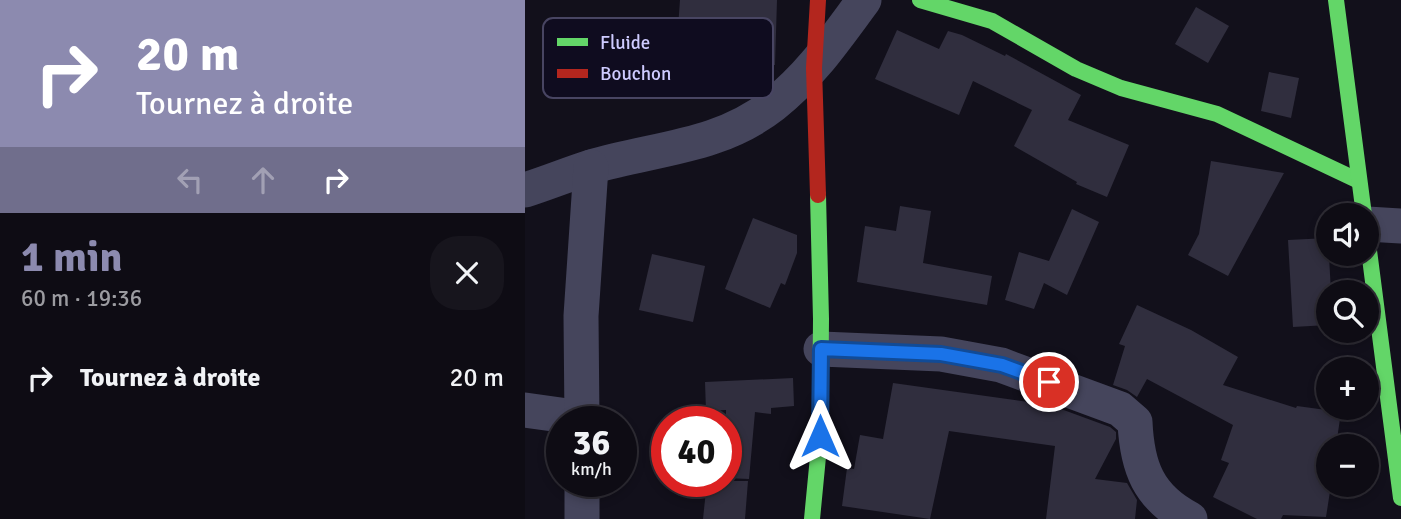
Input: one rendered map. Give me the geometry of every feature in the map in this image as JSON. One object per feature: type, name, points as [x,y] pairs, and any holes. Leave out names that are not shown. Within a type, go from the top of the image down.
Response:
[{"type":"street","points":[[812,519],[820,436],[821,349],[814,68],[818,0]]},
{"type":"street","points":[[525,190],[591,167],[690,146],[731,131],[770,107],[814,68],[864,0]]},
{"type":"street","points":[[921,0],[992,21],[1076,69],[1121,88],[1217,114],[1359,181]]},
{"type":"street","points":[[1336,0],[1362,203]]},
{"type":"street","points":[[582,406],[581,316],[591,167]]},
{"type":"street","points":[[1379,225],[1401,226]]},
{"type":"street","points":[[1371,266],[1401,498]]},
{"type":"street","points":[[821,349],[941,354],[1002,365],[1120,409],[1135,422],[1137,452],[1149,485],[1176,512],[1190,519]]},
{"type":"street","points":[[525,410],[546,414]]},
{"type":"street","points":[[582,497],[582,519]]},
{"type":"building","points":[[680,0],[777,0],[775,65],[773,18],[679,18]]},
{"type":"building","points":[[1196,7],[1229,26],[1208,63],[1175,44]]},
{"type":"building","points":[[897,30],[939,49],[948,31],[962,35],[1005,56],[1006,54],[1081,95],[1068,120],[1129,145],[1107,197],[1076,184],[1077,182],[1014,146],[1032,110],[973,81],[959,115],[875,79]]},
{"type":"building","points":[[1269,72],[1299,78],[1291,118],[1261,111]]},
{"type":"building","points":[[1211,161],[1284,173],[1228,276],[1188,255],[1199,234]]},
{"type":"building","points":[[900,206],[931,211],[923,263],[992,276],[987,305],[857,282],[865,226],[896,231]]},
{"type":"building","points":[[1072,209],[1099,222],[1067,295],[1044,283],[1034,309],[1005,300],[1019,252],[1049,261]]},
{"type":"building","points":[[753,218],[797,235],[797,253],[785,285],[781,283],[770,308],[725,289]]},
{"type":"building","points":[[1316,239],[1316,266],[1330,266],[1330,280],[1316,280],[1316,326],[1293,327],[1288,240]]},
{"type":"building","points":[[652,254],[705,266],[693,322],[639,310]]},
{"type":"building","points":[[1137,305],[1191,330],[1238,357],[1223,385],[1296,408],[1316,409],[1316,420],[1340,420],[1338,434],[1316,434],[1316,497],[1329,497],[1326,517],[1283,515],[1281,519],[1257,519],[1213,497],[1229,463],[1221,460],[1233,425],[1147,379],[1137,397],[1113,385],[1125,346],[1119,344]]},
{"type":"building","points":[[793,378],[794,406],[771,408],[771,414],[755,412],[749,479],[742,479],[742,406],[706,406],[705,382]]},
{"type":"building","points":[[893,383],[1050,405],[1110,427],[1116,432],[1116,439],[1095,479],[1127,483],[1137,500],[1135,519],[1046,519],[1055,446],[949,431],[930,519],[842,506],[847,468],[854,469],[860,435],[883,439]]},
{"type":"building","points":[[742,481],[748,481],[745,519],[703,519],[705,497],[742,497]]},
{"type":"traffic: fast","points":[[920,0],[992,21],[1076,69],[1121,88],[1217,114],[1359,181]]},
{"type":"traffic: fast","points":[[1336,0],[1362,203]]},
{"type":"traffic: fast","points":[[812,519],[820,436],[818,195]]},
{"type":"traffic: fast","points":[[1371,266],[1401,498]]},
{"type":"traffic: jam","points":[[818,0],[814,68],[818,195]]},
{"type":"route","points":[[820,436],[821,349],[887,354],[941,354],[1002,365],[1049,382]]}]
